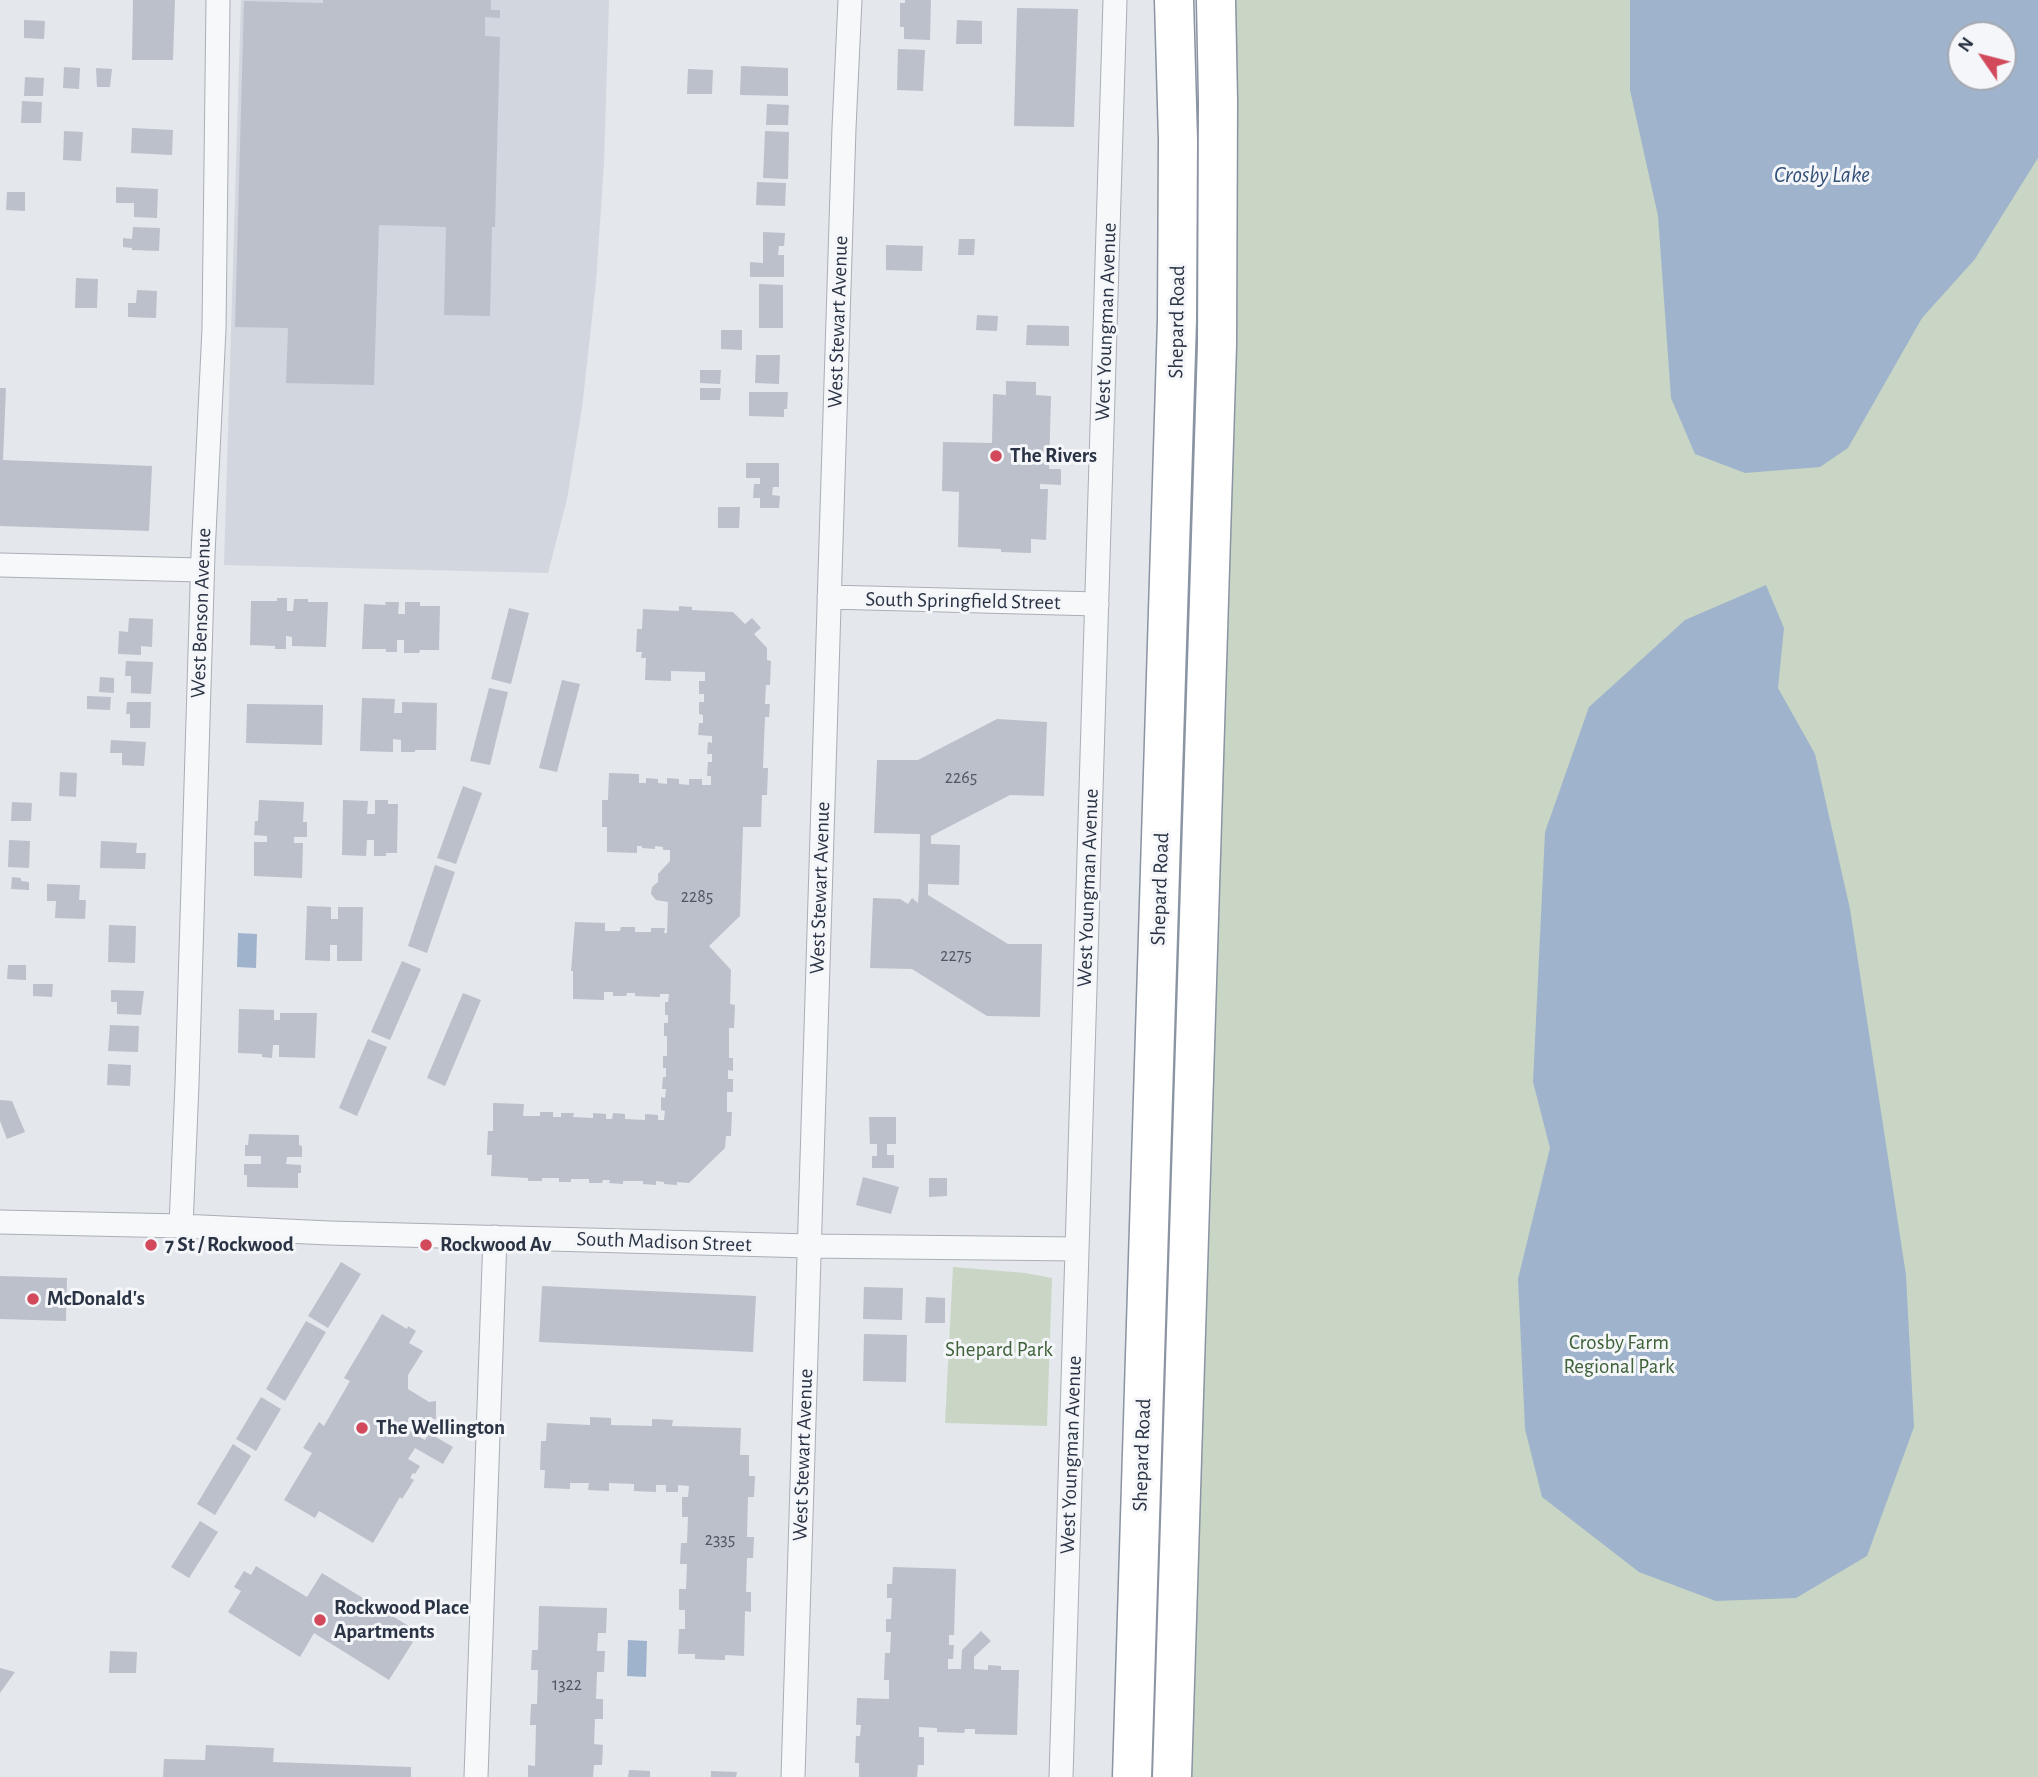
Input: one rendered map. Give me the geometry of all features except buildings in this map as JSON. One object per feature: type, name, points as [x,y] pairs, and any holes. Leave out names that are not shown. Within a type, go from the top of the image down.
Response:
[{"type":"highway","name":"Shepard Road","points":[[1172,1772],[1217,345],[1216,0]]},
{"type":"highway","name":"Shepard Road","points":[[1132,1777],[1177,320],[1178,5]]},
{"type":"highway","points":[[1178,5],[1218,100]]},
{"type":"street","name":"West Benson Avenue","points":[[181,1226],[202,569],[214,329],[218,0]]},
{"type":"street","name":"West Stewart Avenue","points":[[793,1777],[850,0]]},
{"type":"street","name":"West Youngman Avenue","points":[[1061,1777],[1115,0]]},
{"type":"street","points":[[0,565],[202,569]]},
{"type":"street","name":"South Springfield Street","points":[[829,597],[1097,604]]},
{"type":"street","name":"South Madison Street","points":[[0,1222],[809,1246],[1076,1249]]},
{"type":"street","points":[[476,1777],[495,1237]]},
{"type":"shaded area","points":[[241,0],[609,0],[604,163],[596,282],[582,408],[567,499],[548,573],[224,565]]},
{"type":"green space","name":"Crosby Farm Regional Park","points":[[1233,0],[2038,0],[2038,1777],[1190,1777]]},
{"type":"green space","name":"Shepard Park","points":[[953,1267],[1052,1278],[1047,1426],[945,1423]]},
{"type":"water","name":"Crosby Lake","points":[[1630,0],[2038,0],[2038,158],[1975,259],[1922,318],[1848,448],[1820,467],[1745,473],[1695,454],[1671,398],[1658,216],[1630,90]]},
{"type":"water","points":[[1766,585],[1784,628],[1778,688],[1815,754],[1850,909],[1906,1275],[1914,1427],[1867,1556],[1796,1598],[1716,1601],[1639,1572],[1542,1497],[1525,1429],[1518,1279],[1550,1148],[1533,1082],[1545,832],[1589,707],[1685,620]]},
{"type":"water","points":[[238,933],[257,934],[256,968],[237,967]]},
{"type":"water","points":[[628,1640],[647,1641],[646,1677],[627,1676]]},
{"type":"place","name":"The Rivers","points":[[996,456]]},
{"type":"place","name":"7 St / Rockwood","points":[[151,1245]]},
{"type":"place","name":"Rockwood Av","points":[[426,1245]]},
{"type":"place","name":"McDonald's","points":[[33,1299]]},
{"type":"place","name":"The Wellington","points":[[362,1428]]},
{"type":"place","name":"Rockwood Place Apartments","points":[[320,1620]]}]
